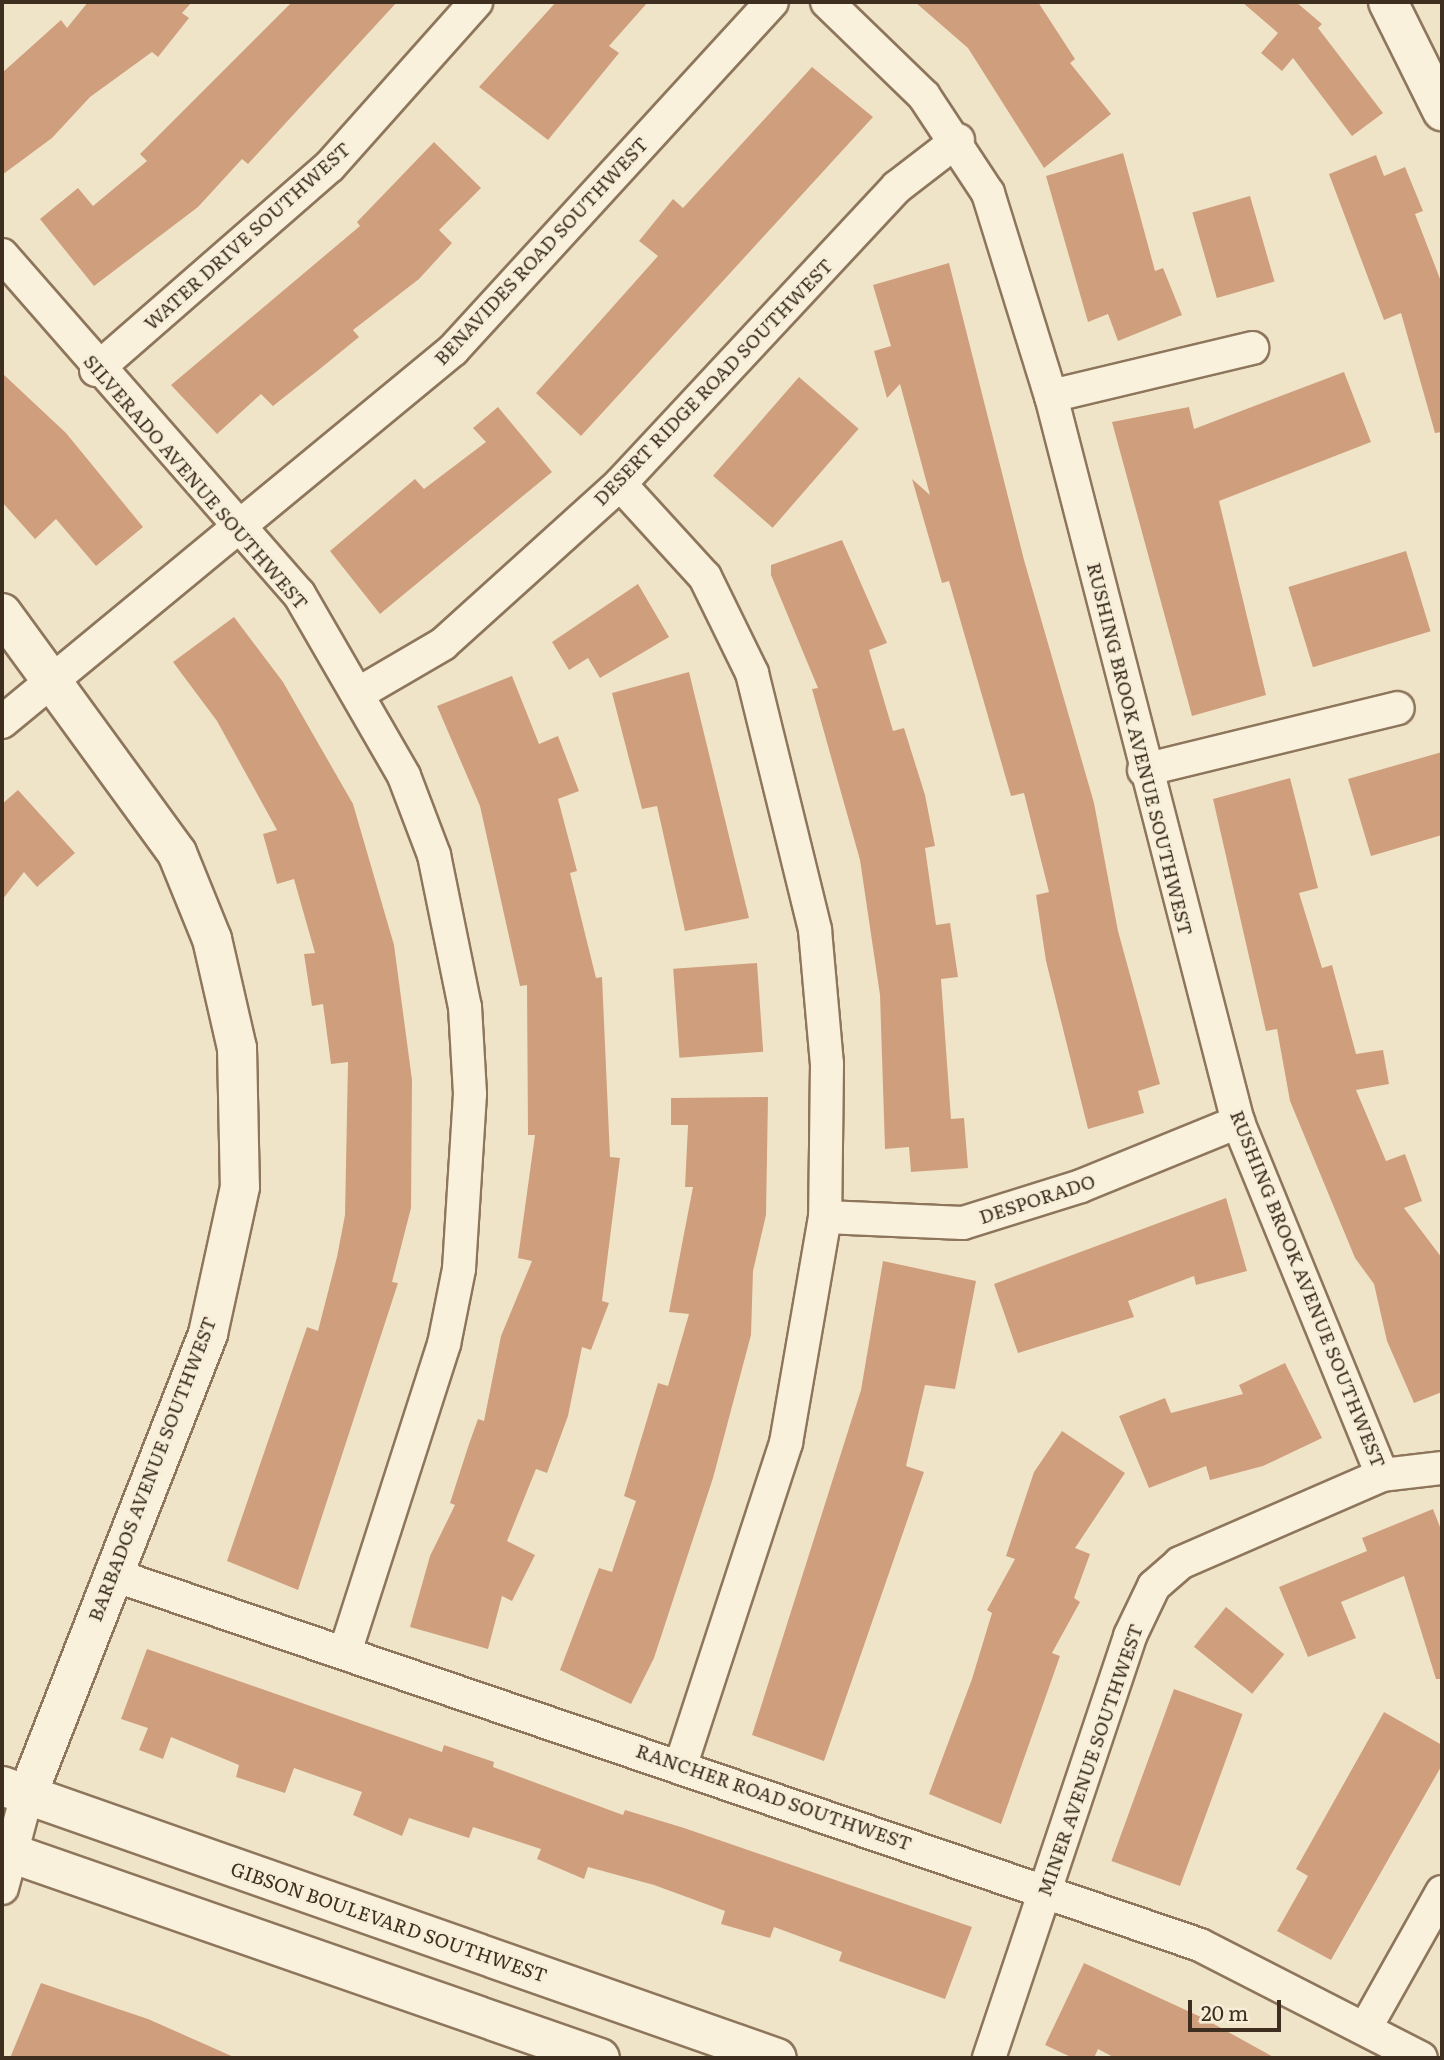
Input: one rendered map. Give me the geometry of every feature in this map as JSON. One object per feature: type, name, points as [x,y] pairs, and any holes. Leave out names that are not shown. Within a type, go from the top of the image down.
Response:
[{"type":"street","name":"WATER DRIVE SOUTHWEST","points":[[96,370],[330,166],[477,2]]},
{"type":"street","name":"BENAVIDES ROAD SOUTHWEST","points":[[2,722],[241,530],[453,350],[772,2]]},
{"type":"street","name":"RUSHING BROOK AVENUE SOUTHWEST","points":[[827,2],[924,96],[958,140],[988,193],[1052,396],[1144,770],[1238,1122],[1382,1475],[1442,1468]]},
{"type":"street","points":[[1388,2],[1442,111]]},
{"type":"street","name":"DESERT RIDGE ROAD SOUTHWEST","points":[[360,692],[443,643],[620,484],[897,187],[958,140]]},
{"type":"street","name":"SILVERADO AVENUE SOUTHWEST","points":[[2,255],[96,370],[299,594],[360,692],[404,776],[434,855],[465,1007],[470,1094],[459,1269],[444,1344],[345,1652]]},
{"type":"street","points":[[1052,396],[1252,348]]},
{"type":"street","points":[[620,484],[705,577],[752,673],[815,930],[827,1064],[825,1217],[786,1443],[681,1765]]},
{"type":"street","name":"BARBADOS AVENUE SOUTHWEST","points":[[2,613],[55,679],[177,853],[212,939],[237,1048],[240,1187],[208,1334],[111,1574],[15,1790]]},
{"type":"street","points":[[1144,770],[1398,708]]},
{"type":"street","name":"DESPORADO","points":[[825,1217],[963,1223],[1081,1186],[1238,1122]]},
{"type":"street","name":"MINER AVENUE SOUTHWEST","points":[[989,2058],[1129,1636],[1154,1586],[1180,1563],[1382,1475]]},
{"type":"street","name":"RANCHER ROAD SOUTHWEST","points":[[111,1574],[1045,1888],[1200,1945],[1366,2027],[1421,2058]]},
{"type":"street","points":[[15,1790],[5,1864],[600,2058]]},
{"type":"street","name":"GIBSON BOULEVARD SOUTHWEST","points":[[15,1790],[777,2058]]},
{"type":"street","points":[[1366,2027],[1442,1892]]},
{"type":"building","points":[[88,2],[192,2],[182,13],[189,18],[158,57],[152,52],[90,97],[52,138],[2,175],[2,73],[61,20],[67,28]]},
{"type":"building","points":[[292,2],[397,2],[248,164],[242,159],[198,207],[94,286],[40,219],[78,188],[93,206],[147,161],[140,154]]},
{"type":"building","points":[[556,2],[648,2],[609,46],[619,53],[548,140],[479,87]]},
{"type":"building","points":[[915,2],[1038,2],[1075,59],[1070,63],[1111,114],[1044,168],[968,48]]},
{"type":"building","points":[[1242,2],[1296,2],[1322,24],[1318,28],[1383,113],[1352,136],[1293,58],[1282,71],[1261,53],[1278,33]]},
{"type":"building","points":[[812,67],[873,117],[581,436],[536,393],[658,256],[639,241],[673,199],[683,208]]},
{"type":"building","points":[[434,142],[481,188],[439,230],[452,243],[419,279],[353,330],[359,337],[321,368],[273,406],[261,394],[217,434],[171,385],[360,226],[357,222]]},
{"type":"building","points":[[1123,153],[1155,271],[1163,268],[1182,315],[1118,341],[1108,314],[1088,322],[1046,176]]},
{"type":"building","points":[[1376,155],[1384,176],[1405,167],[1423,211],[1415,214],[1442,284],[1442,432],[1435,433],[1401,313],[1384,320],[1329,174]]},
{"type":"building","points":[[1250,196],[1275,282],[1217,298],[1192,213]]},
{"type":"building","points":[[949,263],[1024,560],[1094,803],[1118,931],[1160,1084],[1138,1091],[1144,1113],[1088,1129],[1046,961],[1036,895],[1049,892],[1024,793],[1011,796],[949,581],[942,583],[912,479],[930,495],[900,384],[887,398],[874,351],[891,346],[873,285]]},
{"type":"building","points":[[1344,372],[1371,442],[1219,501],[1266,695],[1192,716],[1112,422],[1189,407],[1194,429]]},
{"type":"building","points":[[2,373],[66,433],[143,527],[96,566],[56,519],[35,539],[2,502]]},
{"type":"building","points":[[799,377],[859,429],[773,528],[713,476]]},
{"type":"building","points":[[498,407],[552,472],[380,614],[330,551],[415,479],[424,489],[486,442],[473,428]]},
{"type":"building","points":[[842,540],[887,643],[869,650],[893,731],[904,728],[925,795],[935,846],[925,848],[936,925],[950,923],[958,977],[941,979],[951,1119],[964,1118],[968,1168],[911,1172],[909,1147],[885,1149],[880,995],[860,860],[812,689],[818,688],[771,575],[771,565]]},
{"type":"building","points":[[1406,551],[1431,631],[1313,667],[1288,587]]},
{"type":"building","points":[[638,584],[669,637],[600,678],[588,658],[569,670],[552,642]]},
{"type":"building","points":[[234,617],[283,682],[353,804],[394,945],[412,1080],[411,1208],[392,1282],[398,1283],[298,1590],[227,1561],[307,1327],[318,1331],[337,1257],[345,1215],[348,1062],[331,1064],[323,1004],[312,1006],[304,954],[315,953],[294,879],[277,884],[263,834],[277,830],[217,721],[173,662]]},
{"type":"building","points":[[689,672],[749,918],[685,931],[657,806],[642,809],[612,693]]},
{"type":"building","points":[[512,676],[539,744],[558,736],[579,791],[558,799],[577,871],[570,873],[596,978],[602,977],[610,1157],[620,1158],[602,1301],[609,1303],[591,1350],[582,1347],[568,1416],[547,1473],[536,1469],[507,1541],[535,1555],[512,1601],[502,1596],[488,1649],[410,1627],[430,1556],[455,1505],[450,1503],[469,1444],[478,1419],[484,1421],[501,1336],[532,1261],[518,1258],[535,1135],[528,1135],[527,985],[520,986],[480,806],[437,706]]},
{"type":"building","points":[[1442,752],[1442,835],[1371,856],[1348,779]]},
{"type":"building","points":[[1290,778],[1318,888],[1299,893],[1322,968],[1332,965],[1356,1054],[1383,1050],[1389,1084],[1356,1090],[1386,1161],[1405,1154],[1422,1201],[1404,1208],[1442,1258],[1442,1392],[1414,1403],[1387,1341],[1374,1284],[1355,1258],[1290,1101],[1277,1029],[1266,1031],[1213,799]]},
{"type":"building","points":[[18,790],[75,853],[37,887],[24,872],[2,900],[2,804]]},
{"type":"building","points":[[757,963],[763,1052],[679,1058],[673,969]]},
{"type":"building","points":[[768,1097],[766,1215],[753,1271],[751,1335],[713,1478],[654,1658],[631,1704],[560,1670],[599,1568],[612,1572],[636,1501],[624,1496],[658,1383],[668,1386],[689,1314],[669,1312],[693,1187],[685,1187],[688,1125],[671,1125],[671,1098]]},
{"type":"building","points":[[1226,1198],[1247,1271],[1196,1285],[1194,1276],[1128,1301],[1134,1317],[1018,1353],[994,1284]]},
{"type":"building","points":[[883,1261],[976,1281],[955,1389],[925,1385],[906,1466],[924,1472],[824,1761],[752,1735],[861,1390]]},
{"type":"building","points":[[1285,1363],[1322,1438],[1263,1466],[1210,1480],[1206,1466],[1149,1488],[1119,1416],[1165,1398],[1171,1413],[1243,1394],[1239,1385]]},
{"type":"building","points":[[1062,1431],[1125,1473],[1075,1548],[1090,1554],[1074,1598],[1080,1602],[1052,1653],[1060,1656],[1001,1824],[929,1794],[972,1679],[992,1613],[987,1610],[1015,1559],[1006,1556],[1034,1472]]},
{"type":"building","points":[[1433,1509],[1442,1532],[1442,1679],[1436,1679],[1404,1576],[1341,1602],[1356,1638],[1308,1657],[1279,1587],[1367,1551],[1362,1538]]},
{"type":"building","points":[[1226,1607],[1284,1654],[1252,1694],[1194,1647]]},
{"type":"building","points":[[147,1649],[442,1752],[444,1745],[494,1762],[493,1767],[623,1815],[625,1810],[684,1828],[972,1927],[945,1999],[839,1961],[842,1952],[774,1927],[770,1938],[721,1924],[725,1911],[654,1885],[588,1867],[584,1879],[537,1859],[541,1849],[473,1827],[469,1838],[409,1818],[402,1836],[353,1815],[362,1792],[294,1768],[285,1793],[236,1777],[239,1765],[171,1737],[163,1759],[139,1750],[148,1728],[121,1719]]},
{"type":"building","points":[[1174,1689],[1243,1714],[1180,1886],[1111,1861]]},
{"type":"building","points":[[1384,1712],[1442,1745],[1442,1765],[1331,1960],[1277,1931],[1308,1876],[1296,1869]]},
{"type":"building","points":[[1084,1963],[1203,2018],[1275,2058],[1115,2058],[1098,2049],[1094,2058],[1073,2058],[1045,2045]]},
{"type":"building","points":[[41,1983],[148,2019],[236,2058],[10,2058]]}]
